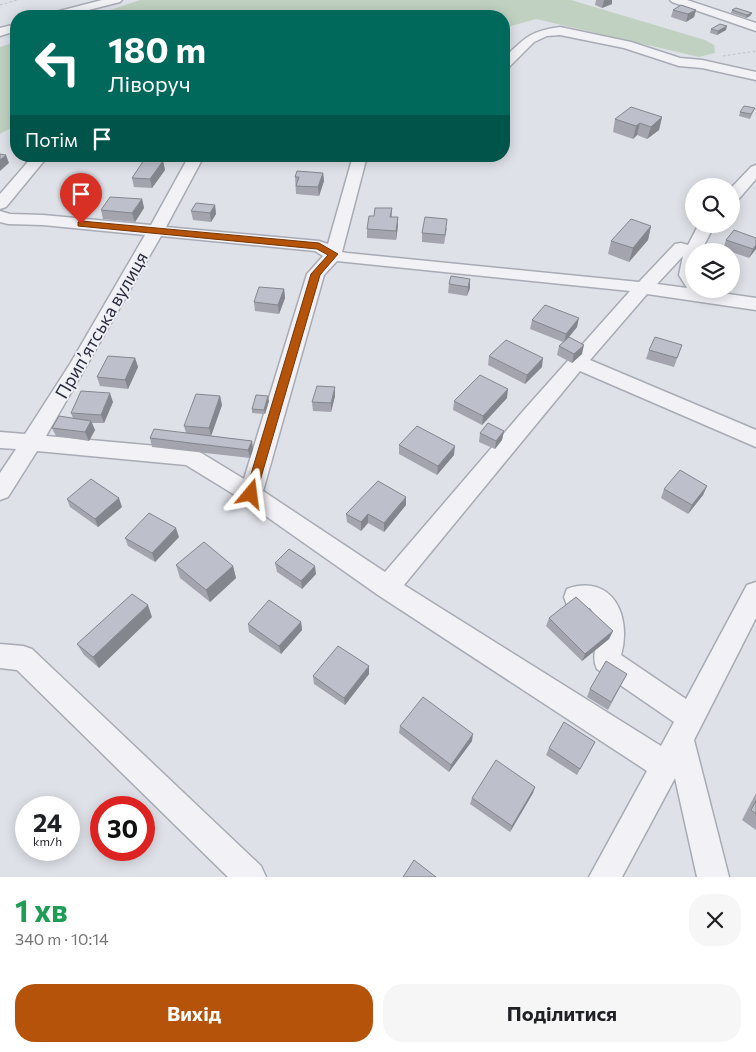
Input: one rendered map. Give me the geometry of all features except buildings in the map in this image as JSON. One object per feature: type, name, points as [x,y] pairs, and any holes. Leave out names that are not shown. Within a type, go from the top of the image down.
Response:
[{"type":"street","points":[[76,10],[116,0]]},
{"type":"street","points":[[676,0],[756,27]]},
{"type":"street","points":[[514,40],[530,39],[545,33],[560,31],[627,45],[679,62],[702,64],[756,76]]},
{"type":"street","points":[[510,60],[530,39]]},
{"type":"street","points":[[0,204],[36,162]]},
{"type":"street","name":"Прип’ятська вулиця","points":[[0,490],[32,443],[156,231],[194,162]]},
{"type":"street","points":[[251,494],[316,274],[333,254],[358,162]]},
{"type":"street","points":[[740,188],[756,170]]},
{"type":"street","points":[[0,216],[8,219],[319,246],[333,254],[347,258],[642,288],[685,290]]},
{"type":"street","points":[[387,587],[577,362],[642,288],[681,248]]},
{"type":"street","points":[[730,298],[756,304]]},
{"type":"street","points":[[577,362],[756,440]]},
{"type":"street","points":[[0,440],[190,457],[251,494],[387,587],[666,766]]},
{"type":"street","points":[[605,877],[666,766],[756,593]]},
{"type":"street","points":[[576,597],[596,597],[608,612],[613,640],[606,660],[685,728],[713,877]]},
{"type":"street","points":[[0,656],[23,658],[250,877]]},
{"type":"path","points":[[0,5],[18,0]]},
{"type":"path","points":[[702,64],[724,56],[756,51]]},
{"type":"green space","points":[[140,0],[571,0],[705,40],[714,45],[715,53],[699,57],[536,19],[510,26],[510,10],[110,10]]},
{"type":"green space","points":[[10,44],[10,128],[0,134],[0,47]]},
{"type":"route","points":[[81,224],[319,246],[333,254],[316,274],[251,494]]}]
